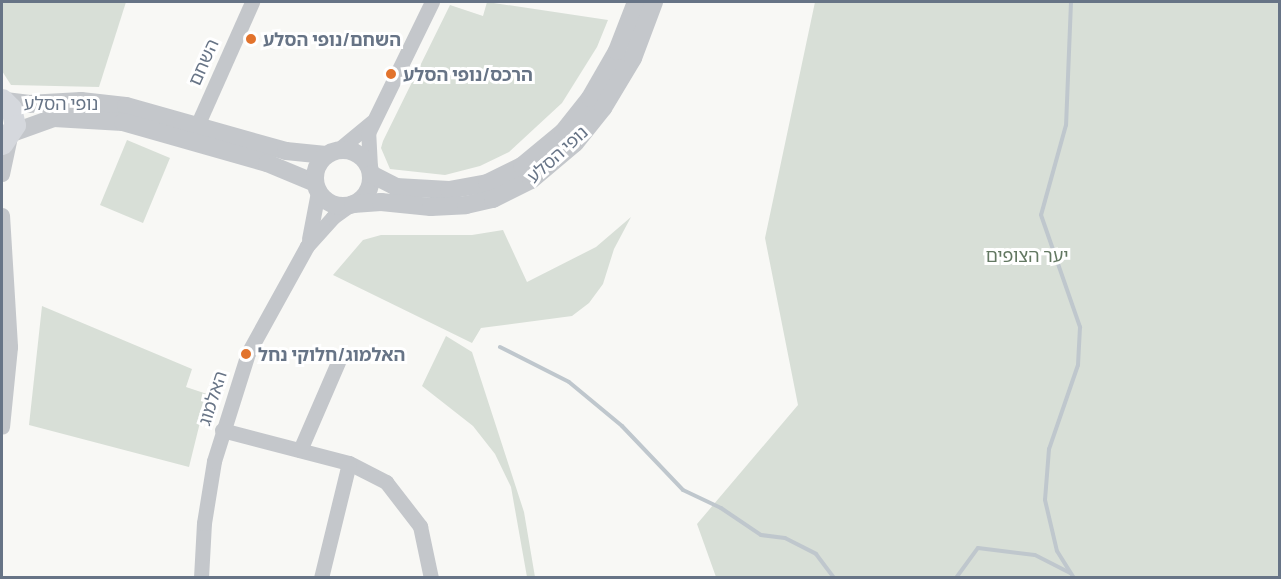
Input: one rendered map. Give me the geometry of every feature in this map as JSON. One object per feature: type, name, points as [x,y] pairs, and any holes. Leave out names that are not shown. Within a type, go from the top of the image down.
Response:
[{"type":"main road","points":[[3,100],[14,116],[8,138]]},
{"type":"street","name":"השחם","points":[[194,132],[252,2]]},
{"type":"street","points":[[376,118],[361,134],[332,152],[316,168],[317,188],[331,204],[351,205],[365,196],[370,171],[368,133],[376,118],[432,2]]},
{"type":"street","name":"נופי הסלע","points":[[370,171],[396,187],[449,190],[487,183],[522,166],[562,132],[590,98],[617,51],[636,2]]},
{"type":"street","name":"נופי הסלע","points":[[351,205],[466,205],[493,199],[531,180],[575,143],[603,108],[633,58],[654,2]]},
{"type":"street","name":"נופי הסלע","points":[[3,100],[104,103],[194,132],[267,163],[317,188]]},
{"type":"street","name":"נופי הסלע","points":[[8,138],[43,120],[80,117],[194,132],[299,155],[332,152]]},
{"type":"street","points":[[2,174],[8,138]]},
{"type":"street","points":[[332,152],[360,155],[370,171]]},
{"type":"street","name":"האלמוג","points":[[307,246],[317,188]]},
{"type":"street","name":"האלמוג","points":[[201,578],[207,495],[222,430],[248,353],[307,246],[333,217],[351,205]]},
{"type":"street","points":[[2,215],[10,347],[2,427]]},
{"type":"street","points":[[300,450],[338,362]]},
{"type":"street","points":[[222,430],[349,463],[386,482],[410,509],[426,544],[431,578]]},
{"type":"street","points":[[321,578],[349,463]]},
{"type":"green space","points":[[2,2],[126,2],[99,87],[11,85],[2,71]]},
{"type":"green space","points":[[487,2],[608,20],[597,47],[562,103],[509,152],[480,166],[445,175],[390,169],[381,148],[383,141],[450,5],[483,16]]},
{"type":"green space","name":"יער הצופים","points":[[815,2],[1279,2],[1279,577],[716,577],[697,524],[798,405],[765,238]]},
{"type":"green space","points":[[127,140],[170,158],[143,223],[100,205]]},
{"type":"green space","points":[[631,217],[614,249],[603,284],[589,303],[572,316],[481,328],[472,343],[333,275],[363,240],[381,235],[472,235],[503,230],[527,282],[596,247]]},
{"type":"green space","points":[[42,306],[192,369],[186,387],[207,394],[189,467],[29,425]]},
{"type":"green space","points":[[446,336],[472,352],[524,512],[535,577],[527,577],[511,487],[495,454],[473,426],[422,386]]},
{"type":"waterway","points":[[1071,2],[1066,125],[1041,215],[1080,327],[1078,365],[1049,449],[1045,500],[1057,551],[1074,578]]},
{"type":"waterway","points":[[500,347],[569,382],[622,426],[683,490],[721,508],[761,535],[785,538],[816,554],[834,578]]},
{"type":"waterway","points":[[956,578],[978,548],[1035,555],[1070,573]]},
{"type":"place","name":"השחם/נופי הסלע","points":[[251,39]]},
{"type":"place","name":"הרכס/נופי הסלע","points":[[391,74]]},
{"type":"place","name":"האלמוג/חלוקי נחל","points":[[246,354]]}]
